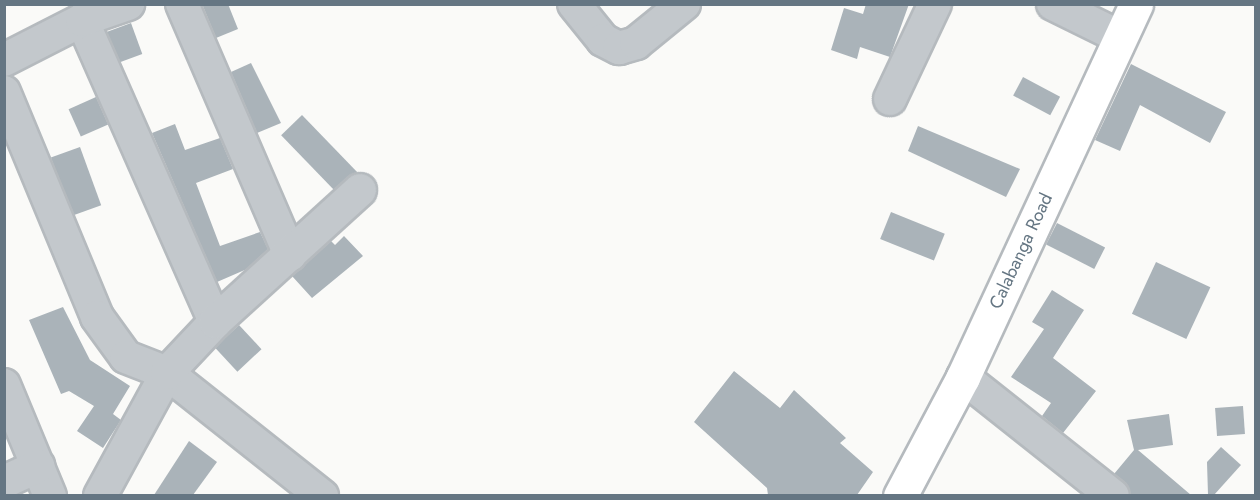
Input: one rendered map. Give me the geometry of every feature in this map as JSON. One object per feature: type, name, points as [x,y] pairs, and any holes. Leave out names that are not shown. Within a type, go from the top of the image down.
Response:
[{"type":"main road","name":"Calabanga Road","points":[[900,495],[963,377],[1136,4]]},
{"type":"street","points":[[4,60],[82,20],[128,4]]},
{"type":"street","points":[[182,4],[290,255]]},
{"type":"street","points":[[574,4],[603,40],[619,48],[636,43],[684,4]]},
{"type":"street","points":[[890,99],[935,4]]},
{"type":"street","points":[[1053,4],[1120,37]]},
{"type":"street","points":[[82,20],[215,322]]},
{"type":"street","points":[[4,92],[97,317],[126,357],[167,373],[322,495]]},
{"type":"street","points":[[109,492],[167,373],[215,322],[360,190]]},
{"type":"street","points":[[963,377],[1113,495]]},
{"type":"street","points":[[4,385],[50,495]]},
{"type":"street","points":[[4,482],[39,466]]},
{"type":"building","points":[[202,4],[228,4],[238,29],[216,38]]},
{"type":"building","points":[[866,4],[909,4],[890,57],[860,47],[857,59],[831,50],[844,8],[863,14]]},
{"type":"building","points":[[131,23],[142,54],[118,63],[107,32]]},
{"type":"building","points":[[251,63],[281,123],[257,133],[231,72]]},
{"type":"building","points":[[1131,64],[1226,112],[1210,143],[1140,105],[1120,151],[1095,140]]},
{"type":"building","points":[[1023,77],[1060,97],[1050,115],[1013,96]]},
{"type":"building","points":[[96,97],[108,124],[81,137],[69,109]]},
{"type":"building","points":[[302,115],[358,173],[337,193],[281,135]]},
{"type":"building","points":[[175,124],[185,150],[220,138],[233,169],[196,183],[220,246],[260,232],[268,249],[247,269],[217,282],[152,133]]},
{"type":"building","points":[[918,126],[1020,169],[1006,197],[908,151]]},
{"type":"building","points":[[80,147],[101,205],[72,216],[51,158]]},
{"type":"building","points":[[891,212],[945,234],[934,261],[880,239]]},
{"type":"building","points":[[1057,223],[1105,248],[1094,269],[1046,244]]},
{"type":"building","points":[[344,236],[363,256],[312,298],[292,276],[331,241],[335,245]]},
{"type":"building","points":[[1156,262],[1210,287],[1186,339],[1132,314]]},
{"type":"building","points":[[1052,290],[1084,310],[1053,358],[1096,391],[1063,433],[1042,416],[1051,403],[1011,377],[1044,329],[1032,322]]},
{"type":"building","points":[[63,307],[90,360],[130,386],[113,414],[121,420],[103,448],[77,431],[94,406],[69,391],[61,394],[29,320]]},
{"type":"building","points":[[239,325],[262,349],[237,372],[215,348]]},
{"type":"building","points":[[734,371],[780,408],[794,390],[846,438],[840,443],[873,472],[857,495],[768,495],[767,488],[694,422]]},
{"type":"building","points":[[1243,406],[1245,434],[1217,436],[1215,408]]},
{"type":"building","points":[[1169,414],[1173,445],[1138,450],[1191,495],[1131,495],[1114,474],[1134,450],[1127,420]]},
{"type":"building","points":[[189,441],[217,462],[193,495],[154,495]]},
{"type":"building","points":[[1221,447],[1241,465],[1214,495],[1208,495],[1207,462]]}]
